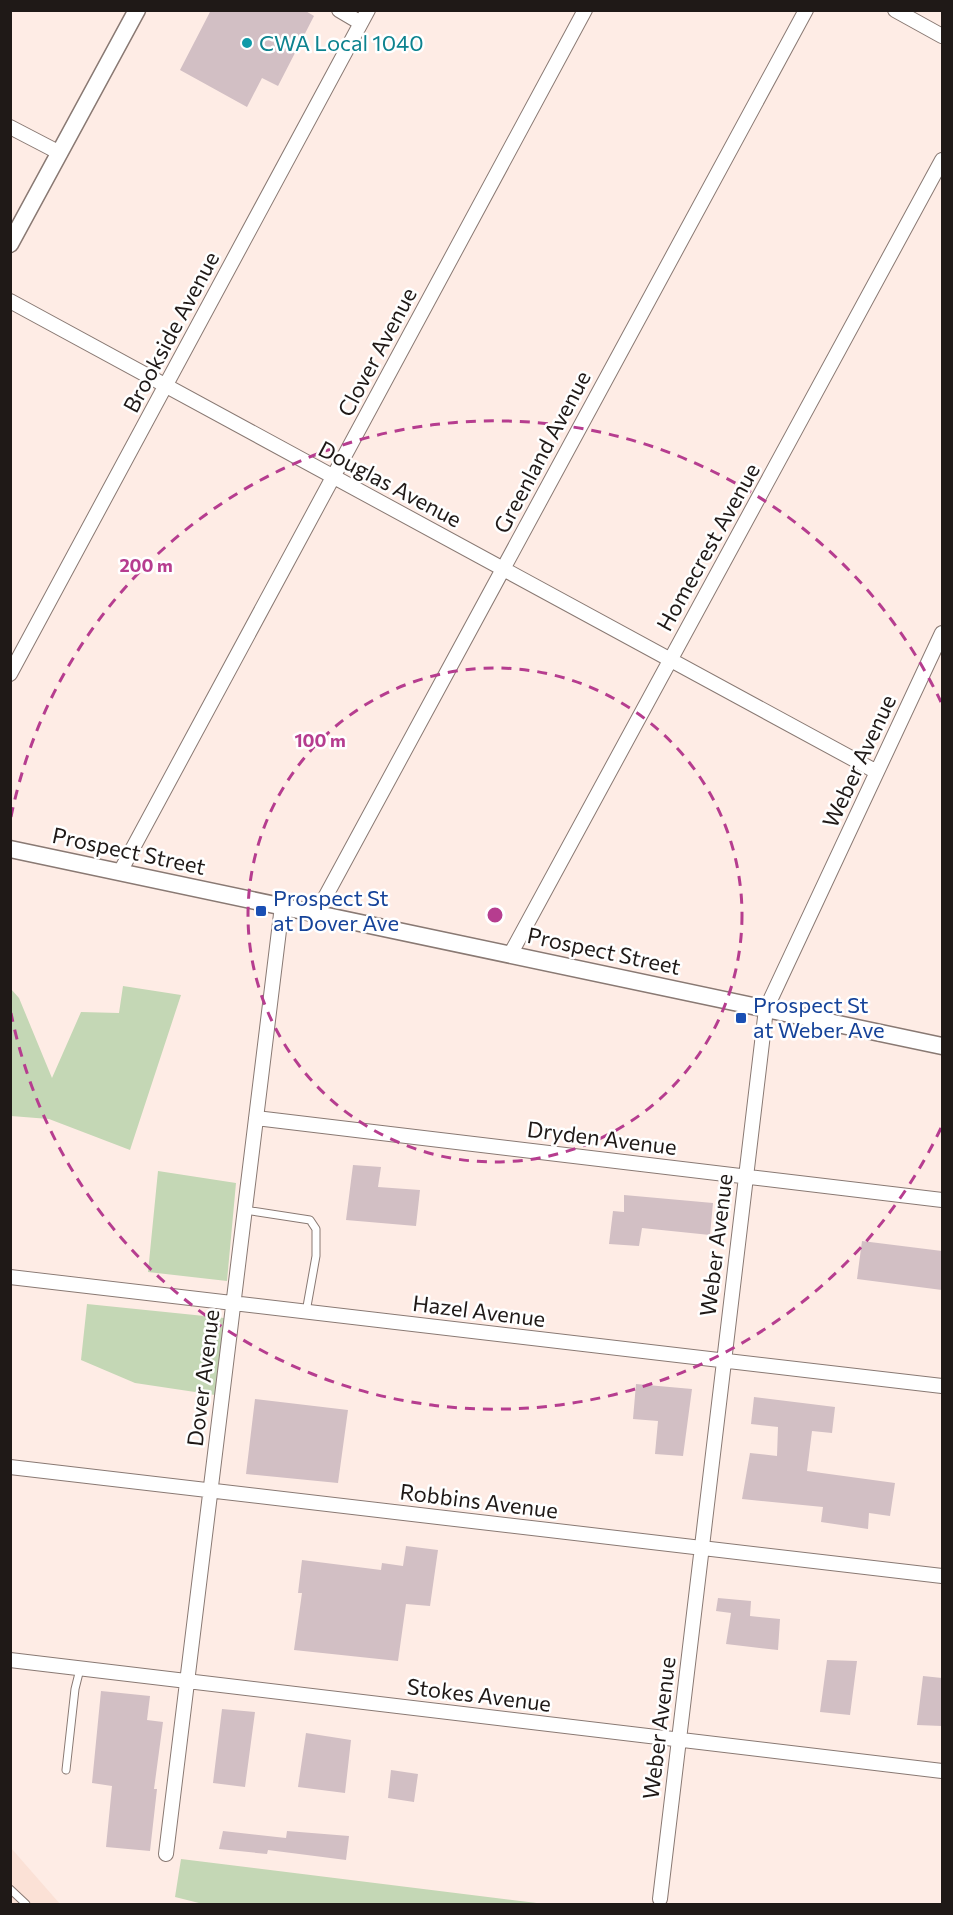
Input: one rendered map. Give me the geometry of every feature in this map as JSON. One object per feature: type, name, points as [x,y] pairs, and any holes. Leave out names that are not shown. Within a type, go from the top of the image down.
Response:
[{"type":"street","points":[[10,244],[136,10]]},
{"type":"street","points":[[339,10],[365,17]]},
{"type":"street","name":"Clover Avenue","points":[[120,872],[585,10]]},
{"type":"street","name":"Greenland Avenue","points":[[316,914],[806,10]]},
{"type":"street","points":[[895,10],[942,36]]},
{"type":"street","name":"Brookside Avenue","points":[[10,674],[365,17]]},
{"type":"street","points":[[10,127],[60,153]]},
{"type":"street","name":"Homecrest Avenue","points":[[510,955],[942,160]]},
{"type":"street","name":"Douglas Avenue","points":[[10,301],[877,772]]},
{"type":"street","name":"Weber Avenue","points":[[660,1899],[766,1009],[942,633]]},
{"type":"street","name":"Prospect Street","points":[[10,849],[942,1046]]},
{"type":"street","name":"Dover Avenue","points":[[166,1854],[282,906]]},
{"type":"street","name":"Dryden Avenue","points":[[256,1118],[942,1200]]},
{"type":"street","name":"Hazel Avenue","points":[[10,1278],[942,1386]]},
{"type":"street","name":"Robbins Avenue","points":[[10,1467],[942,1576]]},
{"type":"street","name":"Stokes Avenue","points":[[10,1660],[942,1771]]},
{"type":"lane","points":[[245,1210],[310,1220],[316,1228],[316,1256],[306,1312]]},
{"type":"lane","points":[[66,1770],[75,1689],[80,1669]]},
{"type":"lane","points":[[10,1889],[26,1905]]},
{"type":"shaded area","points":[[11,1848],[60,1904],[11,1904]]},
{"type":"green space","points":[[123,986],[181,995],[130,1150],[49,1119],[11,1116],[11,989],[19,998],[52,1078],[81,1012],[119,1013]]},
{"type":"green space","points":[[158,1171],[236,1183],[227,1281],[148,1272]]},
{"type":"green space","points":[[87,1304],[224,1318],[215,1395],[135,1383],[81,1360]]},
{"type":"green space","points":[[181,1859],[545,1904],[203,1904],[175,1897]]},
{"type":"building","name":"CWA Local 1040","points":[[211,10],[304,10],[314,16],[278,86],[262,78],[247,107],[180,70]]},
{"type":"building","points":[[353,1165],[381,1167],[378,1187],[420,1190],[416,1226],[346,1220]]},
{"type":"building","points":[[624,1195],[713,1203],[710,1235],[642,1228],[639,1246],[609,1244],[613,1211],[624,1212]]},
{"type":"building","points":[[862,1241],[942,1251],[942,1290],[857,1279]]},
{"type":"building","points":[[636,1384],[692,1389],[683,1456],[655,1454],[658,1421],[633,1419]]},
{"type":"building","points":[[754,1397],[835,1407],[832,1433],[812,1431],[807,1471],[895,1483],[890,1516],[869,1513],[868,1529],[821,1522],[823,1507],[742,1499],[750,1453],[777,1456],[778,1427],[751,1424]]},
{"type":"building","points":[[255,1399],[348,1410],[338,1483],[246,1474]]},
{"type":"building","points":[[406,1546],[438,1550],[430,1606],[406,1604],[398,1661],[294,1650],[302,1593],[298,1593],[302,1560],[381,1570],[382,1563],[403,1566]]},
{"type":"building","points":[[718,1598],[751,1601],[750,1616],[780,1619],[778,1650],[726,1644],[731,1613],[716,1611]]},
{"type":"building","points":[[827,1660],[857,1661],[850,1715],[820,1712]]},
{"type":"building","points":[[923,1676],[942,1678],[942,1726],[917,1725]]},
{"type":"building","points":[[101,1691],[150,1696],[147,1720],[163,1722],[154,1789],[157,1789],[150,1851],[106,1847],[112,1786],[92,1783]]},
{"type":"building","points":[[222,1709],[255,1712],[245,1787],[213,1783]]},
{"type":"building","points":[[306,1733],[351,1740],[345,1793],[298,1787]]},
{"type":"building","points":[[391,1770],[418,1774],[414,1802],[388,1798]]},
{"type":"building","points":[[223,1831],[286,1838],[287,1831],[349,1836],[346,1860],[268,1850],[267,1854],[219,1849]]},
{"type":"place","name":"CWA Local 1040","points":[[247,43]]},
{"type":"place","name":"Prospect St at Dover Ave","points":[[261,911]]},
{"type":"place","name":"Prospect St at Weber Ave","points":[[741,1018]]}]
